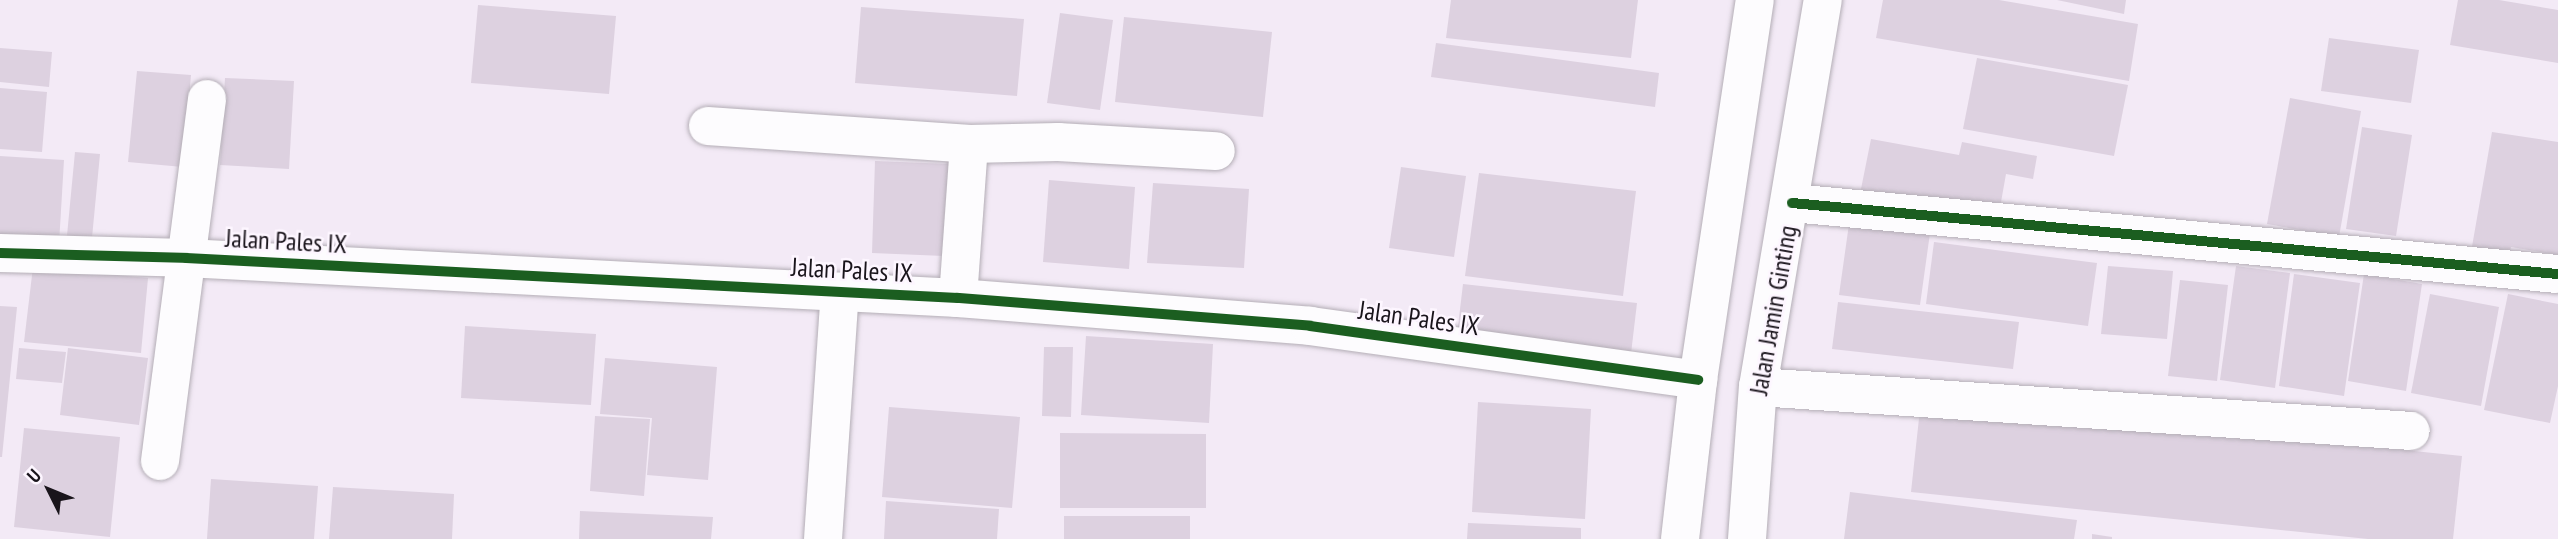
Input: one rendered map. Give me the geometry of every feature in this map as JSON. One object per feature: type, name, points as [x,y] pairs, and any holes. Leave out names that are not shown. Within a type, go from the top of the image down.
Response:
[{"type":"main road","points":[[1679,539],[1698,380],[1755,0]]},
{"type":"main road","name":"Jalan Jamin Ginting","points":[[1746,539],[1758,387],[1823,0]]},
{"type":"main road","points":[[160,461],[207,99]]},
{"type":"main road","points":[[708,126],[969,144],[1058,142],[1216,150]]},
{"type":"main road","points":[[958,298],[969,144]]},
{"type":"main road","points":[[1791,203],[2558,274]]},
{"type":"main road","name":"Jalan Pales IX","points":[[0,253],[186,258],[958,298],[1310,326],[1698,380]]},
{"type":"main road","points":[[824,539],[840,292]]},
{"type":"main road","points":[[1758,387],[2412,431]]},
{"type":"building","points":[[1451,0],[1638,0],[1631,58],[1446,38]]},
{"type":"building","points":[[1883,0],[1999,0],[2138,24],[2129,81],[1876,38]]},
{"type":"building","points":[[2057,0],[2126,0],[2124,14]]},
{"type":"building","points":[[2458,0],[2499,0],[2558,10],[2558,63],[2450,45]]},
{"type":"building","points":[[478,5],[616,16],[609,94],[471,83]]},
{"type":"building","points":[[861,7],[1024,19],[1017,96],[855,83]]},
{"type":"building","points":[[1060,13],[1113,20],[1100,110],[1047,103]]},
{"type":"building","points":[[1124,17],[1272,32],[1263,117],[1115,102]]},
{"type":"building","points":[[2329,38],[2419,50],[2411,103],[2321,91]]},
{"type":"building","points":[[1436,43],[1659,73],[1655,107],[1431,77]]},
{"type":"building","points":[[0,48],[52,52],[49,87],[0,82]]},
{"type":"building","points":[[1977,58],[2128,85],[2114,156],[1963,129]]},
{"type":"building","points":[[137,71],[191,75],[183,167],[128,162]]},
{"type":"building","points":[[225,78],[294,81],[289,169],[220,165]]},
{"type":"building","points":[[0,88],[47,92],[42,152],[0,149]]},
{"type":"building","points":[[2290,98],[2361,111],[2339,237],[2267,224]]},
{"type":"building","points":[[2362,127],[2412,135],[2396,236],[2346,229]]},
{"type":"building","points":[[2492,132],[2558,142],[2558,255],[2511,247],[2508,264],[2470,258]]},
{"type":"building","points":[[1871,139],[1959,155],[1962,142],[2037,156],[2033,179],[2006,174],[1998,219],[1860,194]]},
{"type":"building","points":[[75,152],[100,154],[91,248],[66,246]]},
{"type":"building","points":[[0,156],[64,160],[59,244],[0,240]]},
{"type":"building","points":[[875,161],[949,164],[944,256],[872,253]]},
{"type":"building","points":[[1401,167],[1466,176],[1454,257],[1389,248]]},
{"type":"building","points":[[1479,173],[1636,191],[1623,296],[1465,276]]},
{"type":"building","points":[[1049,180],[1135,187],[1129,269],[1043,262]]},
{"type":"building","points":[[1153,183],[1249,189],[1244,268],[1147,263]]},
{"type":"building","points":[[1849,224],[1930,233],[1920,305],[1839,295]]},
{"type":"building","points":[[1934,242],[2097,263],[2088,326],[1926,304]]},
{"type":"building","points":[[2108,266],[2173,271],[2167,339],[2101,334]]},
{"type":"building","points":[[2236,266],[2290,273],[2275,388],[2220,380]]},
{"type":"building","points":[[33,267],[148,278],[141,353],[24,342]]},
{"type":"building","points":[[2294,274],[2360,283],[2344,396],[2279,386]]},
{"type":"building","points":[[2364,274],[2422,284],[2406,391],[2348,381]]},
{"type":"building","points":[[2180,280],[2228,285],[2217,381],[2168,376]]},
{"type":"building","points":[[1463,284],[1637,303],[1630,362],[1456,343]]},
{"type":"building","points":[[2430,294],[2499,307],[2481,406],[2411,393]]},
{"type":"building","points":[[2508,294],[2558,304],[2558,386],[2550,423],[2484,410]]},
{"type":"building","points":[[1838,302],[2019,322],[2013,369],[1832,349]]},
{"type":"building","points":[[0,306],[17,307],[2,457],[0,457]]},
{"type":"building","points":[[465,326],[596,334],[591,405],[461,398]]},
{"type":"building","points":[[1086,336],[1213,344],[1209,423],[1081,415]]},
{"type":"building","points":[[1044,347],[1073,347],[1071,417],[1042,416]]},
{"type":"building","points":[[19,348],[66,352],[62,383],[16,379]]},
{"type":"building","points":[[68,348],[148,358],[139,425],[60,415]]},
{"type":"building","points":[[605,358],[717,367],[708,480],[647,475],[652,418],[600,414]]},
{"type":"building","points":[[1921,400],[2462,456],[2453,539],[2368,539],[1911,492]]},
{"type":"building","points":[[1478,402],[1591,409],[1585,519],[1472,512]]},
{"type":"building","points":[[889,407],[1020,417],[1012,508],[882,497]]},
{"type":"building","points":[[595,416],[650,419],[644,496],[590,491]]},
{"type":"building","points":[[24,428],[120,437],[110,537],[14,527]]},
{"type":"building","points":[[1060,433],[1206,434],[1206,508],[1060,508]]},
{"type":"building","points":[[211,479],[318,486],[314,539],[207,539]]},
{"type":"building","points":[[333,487],[454,494],[452,539],[329,539]]},
{"type":"building","points":[[1850,492],[2077,520],[2074,539],[1844,539]]},
{"type":"building","points":[[886,501],[999,509],[997,539],[884,539]]},
{"type":"building","points":[[580,511],[713,517],[711,539],[579,539]]},
{"type":"building","points":[[1064,516],[1190,516],[1190,539],[1064,539]]},
{"type":"building","points":[[1468,523],[1581,528],[1581,539],[1467,539]]},
{"type":"building","points":[[2092,534],[2112,537],[2112,539],[2092,539]]},
{"type":"cycle path","points":[[1792,203],[2558,274]]},
{"type":"cycle path","points":[[0,253],[186,258],[958,298],[1310,326],[1698,380]]}]
